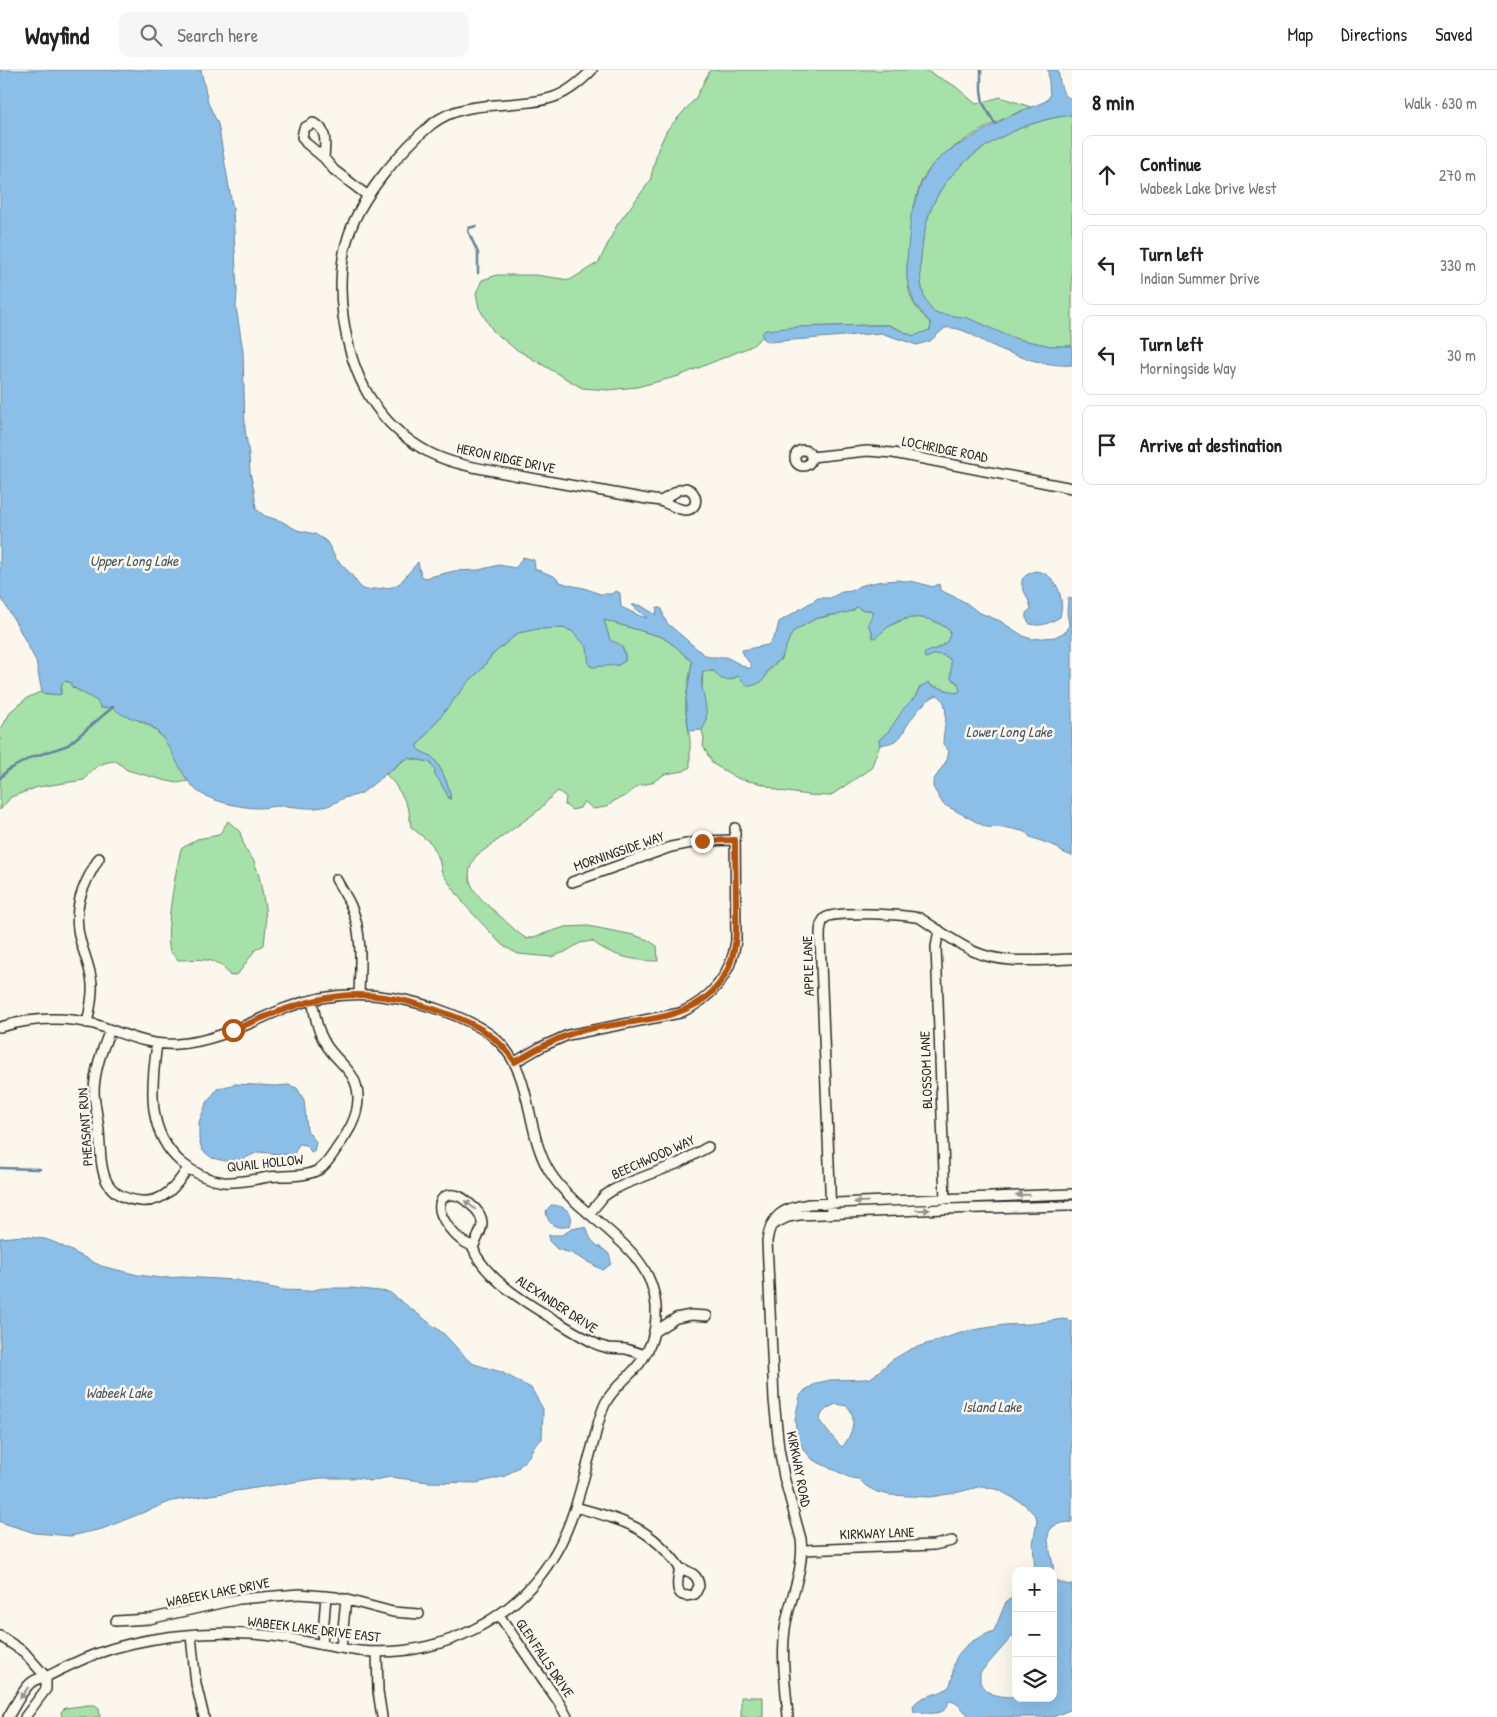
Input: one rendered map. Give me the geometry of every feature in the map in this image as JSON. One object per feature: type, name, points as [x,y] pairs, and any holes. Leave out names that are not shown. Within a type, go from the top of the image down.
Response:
[{"type":"street","name":"HERON RIDGE DRIVE","points":[[592,70],[571,88],[555,97],[531,102],[464,109],[447,115],[425,130],[406,149],[368,196],[355,219],[346,242],[341,274],[347,341],[353,365],[369,396],[391,424],[410,441],[424,449],[460,464],[661,501]]},
{"type":"street","points":[[324,158],[334,170],[368,196]]},
{"type":"street","name":"LOCHRIDGE ROAD","points":[[811,457],[867,451],[893,453],[1072,488]]},
{"type":"street","points":[[515,1062],[541,1046],[568,1035],[585,1030],[672,1015],[695,1006],[708,996],[725,975],[734,950],[736,933],[735,828]]},
{"type":"street","name":"MORNINGSIDE WAY","points":[[572,882],[671,847],[702,841],[735,840]]},
{"type":"street","points":[[87,1023],[92,998],[92,981],[80,939],[77,914],[83,885],[99,858]]},
{"type":"street","points":[[336,879],[351,905],[357,923],[360,948],[359,994]]},
{"type":"street","name":"APPLE LANE","points":[[831,1214],[820,937],[822,923],[826,917],[831,915],[891,914],[920,918],[972,950],[998,959],[1072,959]]},
{"type":"street","name":"BLOSSOM LANE","points":[[939,930],[936,948],[945,1209]]},
{"type":"street","name":"WABEEK LAKE DRIVE EAST","points":[[0,1027],[42,1019],[68,1020],[87,1023],[128,1037],[157,1044],[188,1043],[213,1038],[288,1007],[312,1000],[359,994],[411,1001],[468,1022],[485,1030],[498,1041],[515,1062],[522,1081],[542,1159],[547,1169],[562,1189],[633,1254],[647,1272],[655,1299],[656,1310],[654,1332],[645,1355],[633,1372],[615,1388],[603,1408],[565,1534],[545,1569],[522,1596],[499,1615],[466,1633],[437,1644],[407,1650],[377,1652],[251,1634],[162,1638],[119,1646],[72,1663],[32,1682],[8,1717]]},
{"type":"street","name":"QUAIL HOLLOW","points":[[157,1044],[152,1089],[156,1124],[167,1148],[188,1168],[214,1180],[235,1182],[305,1174],[321,1168],[353,1122],[358,1092],[354,1078],[333,1055],[321,1036],[312,1000]]},
{"type":"street","name":"PHEASANT RUN","points":[[110,1030],[99,1059],[94,1085],[100,1160],[104,1178],[111,1188],[120,1195],[135,1200],[148,1201],[158,1199],[172,1190],[188,1168]]},
{"type":"street","name":"BEECHWOOD WAY","points":[[588,1214],[604,1196],[613,1190],[679,1163],[708,1147]]},
{"type":"street","points":[[772,1225],[778,1215],[786,1210],[810,1204],[1072,1194]]},
{"type":"street","name":"ALEXANDER DRIVE","points":[[473,1247],[482,1226],[479,1212],[460,1196],[449,1195],[443,1198],[440,1205],[441,1212],[447,1224],[462,1241],[473,1247],[476,1255],[502,1284],[536,1308],[598,1345],[608,1348],[626,1349],[645,1355]]},
{"type":"street","points":[[772,1225],[788,1217],[831,1214],[1072,1205]]},
{"type":"street","name":"KIRKWAY ROAD","points":[[772,1225],[768,1233],[767,1252],[776,1423],[784,1477],[801,1539],[802,1550],[801,1566],[788,1610],[784,1637],[788,1717]]},
{"type":"street","points":[[654,1332],[671,1320],[682,1316],[707,1316]]},
{"type":"street","points":[[575,1506],[616,1518],[644,1531],[665,1549],[680,1568]]},
{"type":"street","name":"KIRKWAY LANE","points":[[802,1550],[934,1545],[952,1541]]},
{"type":"street","name":"WABEEK LAKE DRIVE","points":[[116,1621],[158,1618],[223,1602],[260,1596],[299,1594],[346,1599],[393,1612],[419,1614]]},
{"type":"street","points":[[322,1645],[326,1596]]},
{"type":"street","points":[[341,1648],[346,1599]]},
{"type":"street","name":"GLEN FALLS DRIVE","points":[[499,1615],[567,1717]]},
{"type":"street","points":[[0,1636],[24,1652],[46,1677],[46,1689],[25,1717]]},
{"type":"street","points":[[191,1636],[196,1684],[204,1717]]},
{"type":"street","points":[[377,1652],[378,1691],[382,1717]]},
{"type":"green space","points":[[710,70],[925,70],[955,86],[976,104],[1000,97],[1031,107],[987,127],[955,146],[930,168],[922,180],[914,209],[907,274],[912,299],[931,324],[930,330],[917,336],[889,325],[797,327],[763,333],[763,336],[752,346],[679,376],[637,387],[608,390],[582,388],[514,348],[493,331],[479,308],[476,293],[482,280],[497,275],[535,275],[570,280],[599,262],[617,225],[650,181],[658,149],[667,130],[695,99]]},
{"type":"green space","points":[[1072,115],[1072,346],[1051,346],[1017,339],[980,323],[935,313],[930,308],[923,294],[920,263],[929,214],[945,183],[975,154],[993,142],[1032,124]]},
{"type":"green space","points":[[857,607],[873,612],[869,627],[872,631],[872,636],[900,621],[915,618],[929,619],[950,631],[948,640],[945,643],[925,653],[926,658],[938,654],[950,659],[952,680],[960,686],[960,692],[956,693],[930,685],[929,683],[920,687],[915,697],[889,731],[879,740],[880,745],[871,768],[830,796],[780,791],[763,784],[739,779],[713,764],[703,746],[702,730],[706,719],[702,687],[703,671],[713,671],[731,680],[738,676],[748,686],[754,685],[780,660],[794,631],[815,619],[852,611]]},
{"type":"green space","points":[[604,620],[662,637],[692,662],[686,699],[690,740],[690,767],[684,771],[665,774],[651,783],[638,786],[606,807],[593,809],[584,801],[580,808],[572,810],[565,805],[566,797],[558,791],[539,810],[476,856],[471,865],[470,882],[479,897],[486,904],[527,939],[565,927],[588,926],[634,935],[648,940],[657,946],[658,961],[623,957],[592,941],[580,943],[565,952],[551,957],[518,954],[502,945],[465,905],[442,873],[439,859],[432,844],[411,827],[409,811],[403,797],[386,774],[407,758],[430,762],[435,770],[435,775],[438,777],[450,800],[447,783],[438,764],[431,756],[420,751],[417,746],[468,682],[481,670],[492,655],[518,633],[537,629],[564,628],[572,631],[587,647],[590,666],[618,665],[625,661],[625,653],[622,647],[610,641]]},
{"type":"green space","points":[[64,681],[72,683],[72,687],[98,701],[101,708],[113,707],[155,729],[170,747],[188,781],[177,783],[127,770],[116,761],[97,766],[84,780],[38,787],[11,797],[0,810],[0,731],[11,711],[27,698],[40,692],[44,694],[61,694],[61,686]]},
{"type":"green space","points":[[228,821],[240,832],[245,849],[254,861],[265,907],[266,926],[264,945],[255,950],[238,974],[230,976],[225,969],[214,962],[207,960],[178,960],[170,951],[168,931],[171,901],[181,849],[197,839],[219,835]]},
{"type":"green space","points":[[741,1697],[763,1697],[763,1717],[741,1717]]},
{"type":"green space","points":[[95,1705],[99,1708],[100,1717],[62,1717],[61,1712],[65,1708]]},
{"type":"water","name":"Upper Long Lake","points":[[0,70],[201,70],[208,103],[218,124],[233,210],[236,307],[243,351],[245,429],[256,509],[265,516],[281,521],[297,530],[315,534],[327,542],[336,559],[364,590],[393,587],[400,583],[418,562],[421,576],[425,578],[454,571],[479,570],[499,565],[515,568],[523,557],[534,560],[535,569],[554,576],[560,582],[600,594],[611,594],[616,591],[620,593],[621,607],[640,616],[647,618],[632,605],[640,605],[656,615],[657,607],[662,609],[668,624],[703,654],[710,657],[726,657],[747,668],[752,666],[742,653],[742,650],[768,645],[776,634],[779,622],[818,598],[830,598],[842,592],[852,591],[859,586],[877,582],[897,580],[933,587],[939,584],[940,590],[965,602],[978,612],[1000,621],[1025,637],[1032,639],[1055,637],[1067,631],[1069,624],[1067,613],[1068,598],[1072,599],[1072,856],[1062,852],[1055,846],[1030,837],[1026,832],[1009,828],[986,827],[943,804],[933,787],[933,781],[947,760],[949,751],[943,744],[946,717],[944,704],[937,695],[919,709],[899,739],[880,745],[879,740],[889,731],[904,708],[915,697],[920,687],[929,682],[930,685],[956,693],[960,691],[958,683],[951,678],[950,659],[938,654],[924,657],[925,653],[938,648],[948,640],[950,631],[929,619],[914,618],[898,621],[873,638],[868,624],[873,613],[871,610],[862,610],[857,607],[852,611],[815,619],[794,631],[782,657],[767,671],[763,680],[758,684],[748,686],[738,676],[729,680],[721,679],[714,671],[703,671],[702,686],[706,709],[705,724],[702,730],[689,731],[686,699],[692,662],[662,637],[604,620],[610,640],[621,646],[625,654],[625,661],[618,665],[592,667],[589,665],[587,647],[572,631],[563,628],[538,629],[518,633],[492,655],[417,746],[420,751],[431,756],[438,764],[447,784],[450,800],[435,775],[435,770],[430,762],[409,758],[402,761],[362,793],[344,798],[331,805],[312,808],[281,806],[258,808],[226,803],[196,790],[184,776],[160,734],[143,721],[122,714],[113,707],[101,708],[97,701],[66,681],[62,683],[60,695],[42,693],[36,661],[0,596]]},
{"type":"water","points":[[1048,70],[1058,70],[1063,91],[1065,95],[1072,99],[1072,115],[1032,124],[993,142],[975,154],[945,183],[935,200],[925,228],[920,263],[921,279],[923,294],[930,308],[935,313],[968,318],[1017,339],[1051,346],[1072,346],[1072,365],[1051,364],[1019,356],[962,330],[951,328],[945,328],[930,341],[917,345],[881,333],[768,342],[763,338],[762,334],[765,330],[797,327],[889,325],[913,336],[930,330],[931,324],[914,303],[907,279],[911,215],[922,182],[932,165],[948,151],[1006,118],[1046,101],[1050,96]]},
{"type":"water","points":[[1035,571],[1049,576],[1054,581],[1058,588],[1061,602],[1060,617],[1042,625],[1030,624],[1026,618],[1026,613],[1031,609],[1022,582],[1023,578]]},
{"type":"water","points":[[235,1084],[288,1085],[297,1088],[304,1100],[307,1130],[316,1142],[314,1152],[311,1152],[307,1145],[299,1144],[294,1154],[291,1155],[258,1152],[239,1161],[230,1162],[212,1158],[202,1150],[199,1139],[199,1122],[206,1104],[217,1089]]},
{"type":"water","points":[[551,1205],[559,1206],[570,1213],[570,1225],[557,1227],[548,1220],[546,1211]]},
{"type":"water","points":[[586,1228],[594,1243],[609,1255],[611,1264],[603,1270],[571,1253],[557,1249],[549,1241],[549,1235],[562,1235],[572,1229]]},
{"type":"water","name":"Wabeek Lake","points":[[22,1236],[45,1239],[101,1266],[138,1275],[161,1278],[182,1277],[236,1280],[283,1290],[309,1291],[323,1288],[351,1288],[389,1292],[444,1334],[468,1360],[474,1364],[501,1372],[531,1388],[543,1409],[542,1439],[534,1446],[529,1456],[519,1467],[505,1476],[477,1483],[429,1482],[390,1477],[369,1481],[360,1478],[320,1478],[172,1501],[102,1529],[71,1536],[35,1533],[0,1522],[0,1238]]},
{"type":"water","name":"Island Lake","points":[[1063,1319],[1072,1321],[1072,1522],[1061,1523],[1050,1530],[1048,1542],[1053,1567],[1035,1567],[1033,1544],[1037,1521],[1036,1516],[1024,1504],[999,1490],[982,1486],[930,1497],[890,1495],[877,1492],[866,1486],[859,1479],[851,1478],[813,1460],[803,1449],[797,1435],[795,1419],[800,1396],[805,1390],[817,1383],[830,1380],[871,1378],[892,1360],[911,1349],[967,1331],[1004,1325],[1030,1324]],"holes":[[[836,1404],[847,1406],[853,1421],[851,1432],[842,1447],[821,1423],[820,1418],[825,1410]]]},
{"type":"water","name":"Island Lake","points":[[1057,1581],[1072,1585],[1072,1709],[1053,1717],[971,1717],[956,1703],[950,1701],[944,1710],[936,1713],[914,1712],[913,1706],[920,1699],[942,1692],[949,1687],[952,1681],[954,1664],[960,1652],[976,1639],[994,1631],[1006,1602],[1012,1598],[1012,1637],[980,1673],[982,1687],[990,1693],[1012,1697],[1012,1702],[1057,1702]]},
{"type":"waterway","points":[[981,70],[983,103],[995,124]]},
{"type":"waterway","points":[[476,226],[469,228],[468,231],[478,253],[478,273]]},
{"type":"waterway","points":[[0,778],[8,770],[30,758],[68,745],[113,707]]},
{"type":"waterway","points":[[0,1168],[40,1169]]},
{"type":"route","points":[[233,1030],[288,1007],[312,1000],[345,995],[375,995],[421,1004],[477,1026],[498,1041],[515,1062],[541,1046],[568,1035],[585,1030],[680,1013],[701,1002],[719,984],[731,960],[736,941],[735,840],[702,841]]},
{"type":"water label","name":"Lower Long Lake","points":[[1009,732]]}]
